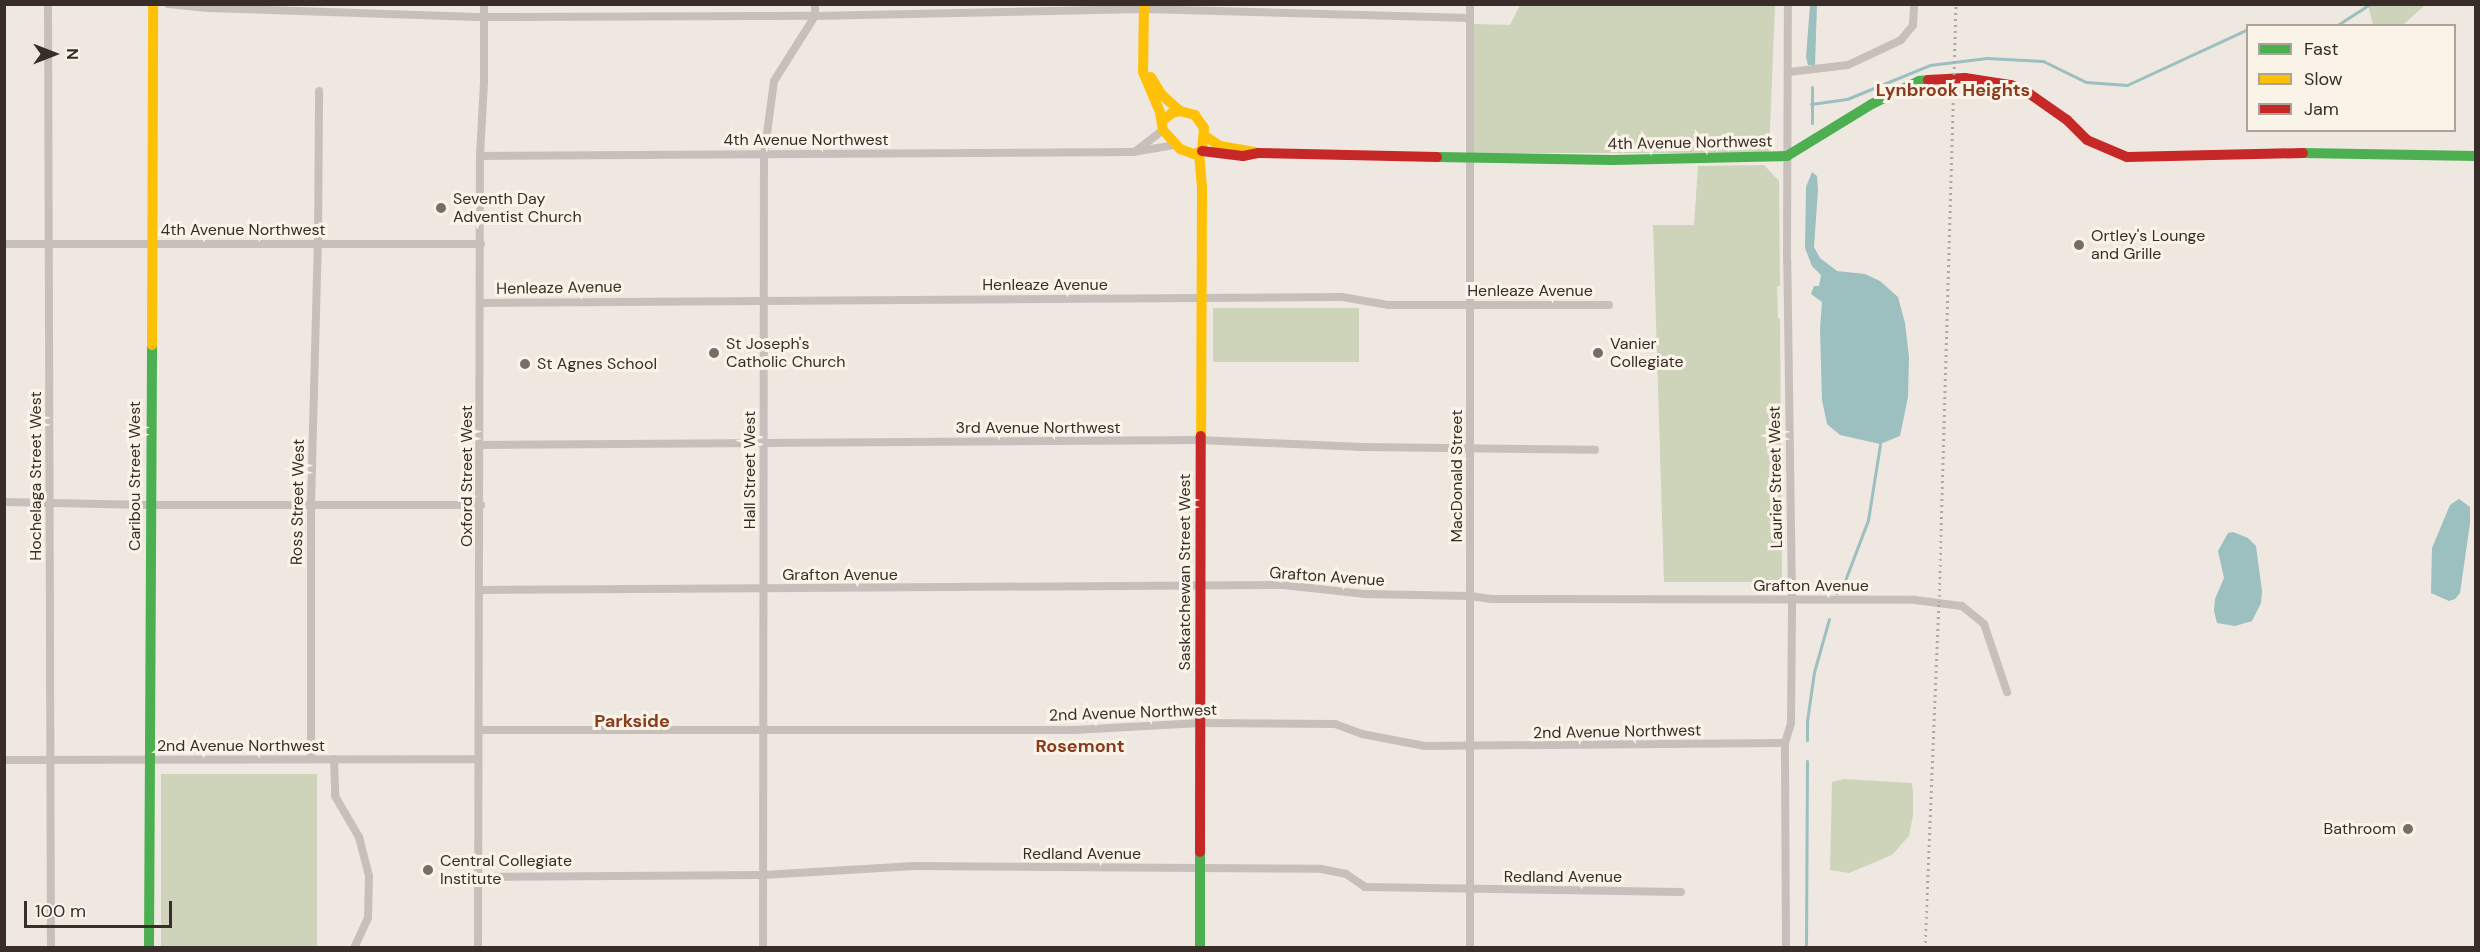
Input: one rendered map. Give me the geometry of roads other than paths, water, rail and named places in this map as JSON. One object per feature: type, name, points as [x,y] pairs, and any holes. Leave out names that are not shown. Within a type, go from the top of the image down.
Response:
[{"type":"street","name":"Hochelaga Street West","points":[[48,4],[51,948]]},
{"type":"street","name":"Caribou Street West","points":[[149,948],[149,505],[153,4]]},
{"type":"street","points":[[168,4],[484,17],[815,16],[1144,7],[1470,18]]},
{"type":"street","name":"Oxford Street West","points":[[478,948],[477,759],[481,505],[480,156],[484,4]]},
{"type":"street","points":[[815,4],[815,16]]},
{"type":"street","name":"MacDonald Street","points":[[1470,4],[1470,948]]},
{"type":"street","name":"Laurier Street West","points":[[1786,948],[1785,743],[1791,723],[1792,600],[1787,156],[1788,4]]},
{"type":"street","points":[[1789,72],[1848,64],[1901,40],[1913,25],[1914,4]]},
{"type":"street","points":[[1133,152],[1163,126],[1172,113],[1180,111],[1188,112],[1201,121],[1205,136],[1201,152],[1187,152],[1175,144],[1163,126],[1158,104],[1146,82],[1144,7]]},
{"type":"street","name":"Hall Street West","points":[[763,948],[762,300],[764,156],[774,81],[815,16]]},
{"type":"street","points":[[1144,54],[1154,83],[1180,111]]},
{"type":"street","name":"4th Avenue Northwest","points":[[1201,152],[1243,156],[1258,153],[1613,160],[1787,156],[1872,104],[1919,81],[1965,78],[2011,85],[2027,92],[2067,120],[2087,140],[2107,151],[2127,157],[2288,153],[2475,156]]},
{"type":"street","name":"Ross Street West","points":[[311,759],[311,505],[318,246],[319,91]]},
{"type":"street","name":"4th Avenue Northwest","points":[[1205,136],[1220,146],[1242,148],[1258,153]]},
{"type":"street","name":"4th Avenue Northwest","points":[[480,156],[1133,152],[1175,144]]},
{"type":"street","name":"Saskatchewan Street West","points":[[1187,152],[1192,162],[1200,196]]},
{"type":"street","name":"Saskatchewan Street West","points":[[1200,948],[1201,152]]},
{"type":"street","name":"4th Avenue Northwest","points":[[4,244],[318,246],[481,244]]},
{"type":"street","name":"Henleaze Avenue","points":[[481,303],[1342,297],[1389,305],[1609,305]]},
{"type":"street","name":"3rd Avenue Northwest","points":[[481,445],[1200,440],[1595,450]]},
{"type":"street","points":[[4,502],[50,501],[149,505],[481,505]]},
{"type":"street","name":"Grafton Avenue","points":[[480,590],[1284,585],[1364,594],[1470,596],[1492,599],[1915,600],[1962,606],[1984,624],[2007,692]]},
{"type":"street","name":"2nd Avenue Northwest","points":[[479,730],[1074,730],[1200,723],[1335,724],[1362,734],[1425,746],[1785,743]]},
{"type":"street","points":[[334,759],[335,796],[359,837],[369,876],[368,918],[354,948]]},
{"type":"street","name":"2nd Avenue Northwest","points":[[4,760],[477,759]]},
{"type":"street","name":"Redland Avenue","points":[[478,877],[763,875],[915,866],[1321,869],[1347,874],[1365,887],[1680,892]]},
{"type":"water","points":[[1810,5],[1817,5],[1815,65],[1808,65],[1806,57]]},
{"type":"water","points":[[1812,172],[1817,176],[1818,190],[1814,247],[1820,258],[1837,271],[1865,274],[1880,281],[1898,297],[1905,323],[1909,357],[1908,397],[1900,436],[1880,444],[1840,435],[1827,424],[1822,400],[1820,329],[1822,302],[1811,294],[1814,286],[1819,286],[1821,275],[1812,266],[1805,248],[1806,187]]},
{"type":"water","points":[[2459,499],[2470,507],[2470,523],[2460,593],[2455,599],[2449,601],[2431,593],[2432,548],[2450,505]]},
{"type":"water","points":[[2233,532],[2248,538],[2256,546],[2262,591],[2261,603],[2252,621],[2235,626],[2217,623],[2214,611],[2215,599],[2224,578],[2218,551],[2228,533]]},
{"type":"waterway","points":[[2339,24],[2370,4]]},
{"type":"waterway","points":[[1811,104],[1847,99],[1930,65],[1987,58],[2043,61],[2086,82],[2127,85],[2246,30]]},
{"type":"waterway","points":[[1812,87],[1812,123]]},
{"type":"waterway","points":[[1836,593],[1844,583],[1868,520],[1880,444]]},
{"type":"waterway","points":[[1807,740],[1807,721],[1814,672],[1829,619]]},
{"type":"waterway","points":[[1806,948],[1807,761]]},
{"type":"railway","points":[[1925,948],[1939,602],[1956,4]]},
{"type":"place","name":"Seventh Day Adventist Church","points":[[441,208]]},
{"type":"place","name":"Ortley's Lounge and Grille","points":[[2079,245]]},
{"type":"place","name":"St Joseph's Catholic Church","points":[[714,353]]},
{"type":"place","name":"Vanier Collegiate","points":[[1598,353]]},
{"type":"place","name":"St Agnes School","points":[[525,364]]},
{"type":"place","name":"Bathroom","points":[[2408,829]]},
{"type":"place","name":"Central Collegiate Institute","points":[[428,870]]},
{"type":"district","name":"Lynbrook Heights","points":[[1953,90]]},
{"type":"district","name":"Parkside","points":[[632,721]]},
{"type":"district","name":"Rosemont","points":[[1080,746]]}]
